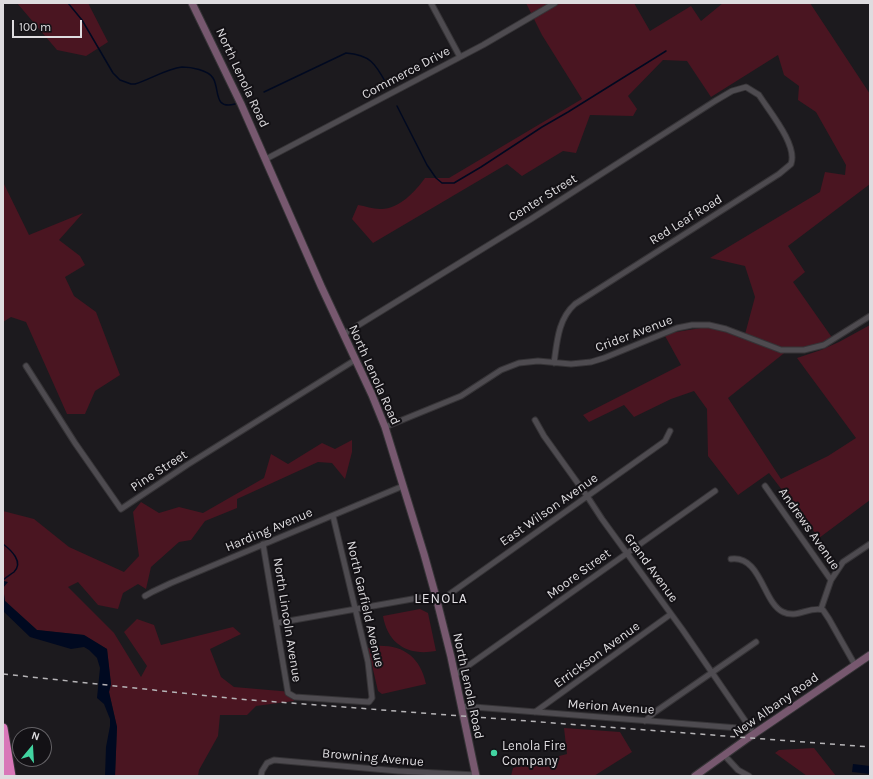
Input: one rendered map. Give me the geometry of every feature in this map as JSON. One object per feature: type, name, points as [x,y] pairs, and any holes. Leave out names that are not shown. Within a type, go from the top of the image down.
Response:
[{"type":"highway","points":[[3,728],[11,776]]},
{"type":"highway","points":[[3,766],[4,776]]},
{"type":"main road","name":"North Lenola Road","points":[[192,3],[230,80],[266,159],[385,427],[436,598],[455,675],[476,776]]},
{"type":"main road","name":"New Albany Road","points":[[695,776],[870,655]]},
{"type":"street","points":[[431,3],[460,57]]},
{"type":"street","name":"Commerce Drive","points":[[266,159],[514,28],[555,3]]},
{"type":"street","name":"Center Street","points":[[344,334],[726,94],[741,87],[746,87],[755,92]]},
{"type":"street","name":"Red Leaf Road","points":[[554,363],[562,321],[565,314],[575,304],[779,174],[791,164],[792,155],[785,135],[755,92]]},
{"type":"street","name":"Crider Avenue","points":[[385,427],[461,396],[507,367],[525,362],[538,361],[577,364],[604,358],[677,328],[692,325],[709,325],[726,329],[781,350],[804,350],[824,345],[870,316]]},
{"type":"street","name":"Pine Street","points":[[26,366],[121,509],[213,448],[355,360]]},
{"type":"street","name":"Grand Avenue","points":[[535,420],[544,436],[744,718],[749,729]]},
{"type":"street","name":"East Wilson Avenue","points":[[436,598],[444,598],[665,441],[670,431]]},
{"type":"street","name":"Harding Avenue","points":[[145,596],[164,586],[403,486]]},
{"type":"street","name":"Andrews Avenue","points":[[765,486],[831,580],[820,609]]},
{"type":"street","name":"Moore Street","points":[[455,675],[715,491]]},
{"type":"street","name":"North Garfield Avenue","points":[[295,696],[364,702],[369,702],[372,698],[368,662],[332,516]]},
{"type":"street","name":"North Lincoln Avenue","points":[[263,544],[288,693],[295,696]]},
{"type":"street","points":[[831,580],[843,562],[870,544]]},
{"type":"street","points":[[731,559],[738,559],[750,566],[759,576],[776,606],[784,613],[798,614],[815,609],[822,610],[829,619],[855,665]]},
{"type":"street","points":[[277,623],[354,608],[436,598]]},
{"type":"street","name":"Errickson Avenue","points":[[535,712],[671,614]]},
{"type":"street","points":[[645,721],[655,712],[756,642]]},
{"type":"street","name":"Merion Avenue","points":[[461,706],[759,731]]},
{"type":"street","points":[[725,756],[738,770],[749,776]]},
{"type":"street","name":"Browning Avenue","points":[[261,776],[265,765],[269,761],[283,761],[404,772],[476,776]]},
{"type":"shaded area","points":[[17,3],[88,3],[108,42],[86,56],[57,50]]},
{"type":"shaded area","points":[[526,3],[634,3],[650,31],[691,6],[701,21],[723,3],[810,3],[870,94],[870,184],[788,246],[805,272],[793,282],[833,339],[797,351],[788,350],[728,398],[781,479],[828,456],[856,438],[797,358],[839,342],[870,325],[870,500],[819,538],[769,473],[738,495],[708,456],[707,409],[694,391],[671,399],[634,417],[624,405],[589,422],[583,415],[681,365],[664,334],[713,326],[744,338],[755,297],[745,266],[710,258],[820,192],[825,172],[845,175],[846,165],[816,112],[798,100],[799,86],[784,75],[778,55],[711,97],[687,61],[663,60],[628,96],[637,109],[633,116],[590,115],[576,153],[563,151],[522,176],[507,164],[373,243],[352,219],[358,205],[375,209],[387,209],[393,207],[406,199],[425,178],[449,178],[582,99],[542,35]]},
{"type":"shaded area","points":[[3,182],[29,235],[83,213],[59,240],[80,256],[85,265],[65,277],[74,296],[96,312],[120,375],[95,391],[85,414],[67,414],[26,322],[11,317],[3,322]]},
{"type":"shaded area","points":[[352,440],[352,452],[345,479],[332,463],[318,462],[237,499],[237,508],[205,521],[191,540],[179,542],[151,567],[146,589],[138,584],[123,593],[118,609],[98,605],[78,582],[68,587],[114,633],[141,677],[147,666],[124,632],[137,619],[154,625],[161,645],[233,627],[241,634],[210,649],[221,677],[234,687],[292,692],[294,701],[256,706],[247,715],[220,715],[218,736],[199,770],[198,776],[115,776],[117,727],[109,692],[111,684],[107,649],[84,635],[37,630],[5,601],[3,587],[7,582],[3,581],[3,511],[34,519],[69,547],[124,572],[139,556],[133,512],[141,502],[159,513],[179,507],[203,513],[264,478],[271,454],[288,464],[322,443],[335,449]]},
{"type":"shaded area","points":[[420,609],[428,613],[436,651],[417,652],[401,646],[395,641],[386,626],[383,616]]},
{"type":"shaded area","points":[[374,646],[393,647],[408,654],[419,666],[426,684],[382,694],[378,691],[368,648]]},
{"type":"shaded area","points":[[564,728],[620,732],[632,752],[594,776],[511,776],[513,768],[567,754]]},
{"type":"shaded area","points":[[814,748],[836,776],[807,776],[775,753],[779,750]]},
{"type":"water","points":[[3,581],[8,582],[3,588]]},
{"type":"water","points":[[3,588],[5,601],[37,630],[84,635],[107,649],[111,684],[109,692],[117,727],[115,776],[105,776],[106,747],[110,719],[104,704],[97,698],[100,668],[97,658],[84,647],[71,649],[30,637],[3,611]]},
{"type":"water","points":[[853,764],[870,766],[870,774],[852,772]]},
{"type":"waterway","points":[[68,3],[82,20],[113,73],[120,80],[135,84],[176,68],[194,68],[211,75],[215,83],[218,97],[223,104],[235,104]]},
{"type":"waterway","points":[[397,106],[427,165],[436,178],[442,183],[454,183],[666,51]]},
{"type":"waterway","points":[[264,92],[346,53],[361,56],[371,61],[386,83]]},
{"type":"waterway","points":[[3,544],[13,553],[18,564],[14,572],[3,580]]},
{"type":"railway","points":[[3,674],[238,699],[870,747]]},
{"type":"place","name":"Lenola Fire Company","points":[[494,753]]},
{"type":"district","name":"LENOLA","points":[[441,599]]}]
